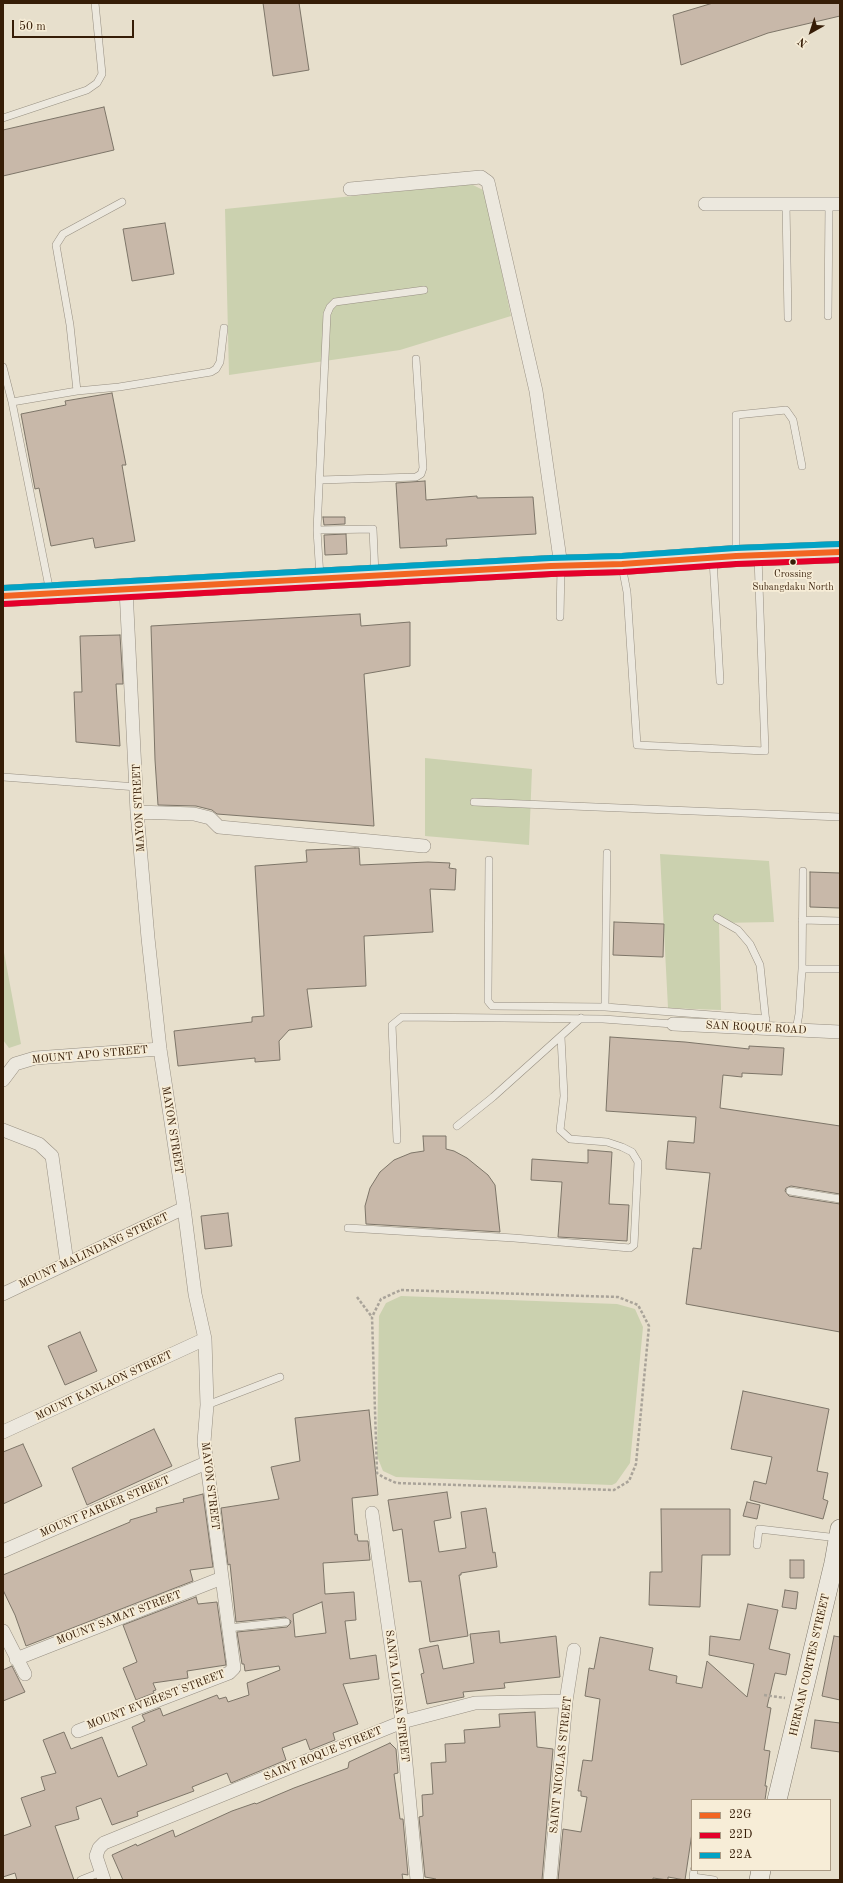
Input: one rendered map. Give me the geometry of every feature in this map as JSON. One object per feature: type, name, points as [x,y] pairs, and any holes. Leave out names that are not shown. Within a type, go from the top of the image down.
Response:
[{"type":"main road","points":[[3,596],[622,564],[736,556],[840,552]]},
{"type":"main road","name":"HERNAN CORTES STREET","points":[[778,1799],[837,1563],[839,1534]]},
{"type":"street","points":[[350,189],[481,177],[488,182],[536,390],[561,566]]},
{"type":"street","points":[[706,204],[834,204]]},
{"type":"street","name":"MAYON STREET","points":[[126,589],[138,812],[160,1050],[184,1208],[195,1294],[205,1339],[207,1405],[204,1442],[234,1668]]},
{"type":"street","points":[[138,812],[194,814],[210,818],[219,827],[424,846]]},
{"type":"street","name":"SAN ROQUE ROAD","points":[[673,1024],[766,1024],[796,1030],[840,1032]]},
{"type":"street","name":"MOUNT APO STREET","points":[[3,1080],[15,1064],[36,1058],[160,1050]]},
{"type":"street","points":[[3,1130],[38,1144],[52,1156],[66,1263]]},
{"type":"street","name":"MOUNT MALINDANG STREET","points":[[3,1294],[66,1263],[158,1222],[184,1208]]},
{"type":"street","name":"MOUNT KANLAON STREET","points":[[3,1432],[205,1339]]},
{"type":"street","name":"MOUNT PARKER STREET","points":[[3,1551],[206,1462]]},
{"type":"street","name":"SANTA LOUISA STREET","points":[[372,1513],[402,1722],[417,1880]]},
{"type":"street","name":"MOUNT SAMAT STREET","points":[[16,1659],[222,1578]]},
{"type":"street","points":[[3,1631],[25,1674]]},
{"type":"street","name":"SAINT NICOLAS STREET","points":[[550,1880],[566,1701],[574,1650]]},
{"type":"street","name":"MOUNT EVEREST STREET","points":[[78,1731],[229,1673],[234,1668]]},
{"type":"street","name":"SAINT ROQUE STREET","points":[[103,1876],[96,1856],[99,1848],[104,1843],[402,1722],[475,1703],[566,1701]]},
{"type":"lane","points":[[3,118],[87,90],[97,83],[102,74],[95,3]]},
{"type":"lane","points":[[78,390],[70,325],[56,245],[62,234],[122,202]]},
{"type":"lane","points":[[786,204],[788,318]]},
{"type":"lane","points":[[828,316],[834,204]]},
{"type":"lane","points":[[320,580],[317,530],[327,314],[330,307],[335,302],[424,290]]},
{"type":"lane","points":[[12,402],[78,390],[119,387],[211,372],[220,362],[224,328]]},
{"type":"lane","points":[[320,480],[416,477],[421,474],[424,468],[416,359]]},
{"type":"lane","points":[[3,367],[12,402],[50,594]]},
{"type":"lane","points":[[736,556],[736,414],[786,410],[793,420],[802,466]]},
{"type":"lane","points":[[317,530],[373,529],[375,576]]},
{"type":"lane","points":[[622,564],[627,592],[637,745],[765,751],[758,555]]},
{"type":"lane","points":[[713,558],[720,681]]},
{"type":"lane","points":[[560,617],[561,566]]},
{"type":"lane","points":[[3,777],[137,787]]},
{"type":"lane","points":[[474,802],[840,817]]},
{"type":"lane","points":[[605,1008],[607,853]]},
{"type":"lane","points":[[489,860],[488,1001],[492,1006],[605,1008],[766,1024],[760,965],[750,944],[738,930],[717,918]]},
{"type":"lane","points":[[796,1030],[799,1014],[802,968],[803,871]]},
{"type":"lane","points":[[802,920],[840,921]]},
{"type":"lane","points":[[802,968],[840,969]]},
{"type":"lane","points":[[397,1140],[392,1024],[402,1017],[581,1018],[673,1024]]},
{"type":"lane","points":[[456,1126],[493,1097],[581,1018]]},
{"type":"lane","points":[[348,1228],[514,1238],[630,1248],[634,1245],[638,1162],[632,1152],[607,1142],[570,1139],[560,1130],[564,1096],[561,1037]]},
{"type":"lane","points":[[790,1191],[840,1199]]},
{"type":"lane","points":[[207,1405],[280,1377]]},
{"type":"lane","points":[[757,1545],[759,1529],[839,1534]]},
{"type":"lane","points":[[228,1628],[286,1622]]},
{"type":"lane","points":[[694,1871],[693,1877],[714,1880]]},
{"type":"lane","points":[[81,1880],[103,1876]]},
{"type":"path","points":[[357,1297],[372,1316],[377,1473],[382,1478],[396,1483],[614,1490],[629,1481],[636,1464],[649,1326],[638,1305],[618,1297],[401,1290],[381,1299],[372,1316]]},
{"type":"green space","points":[[471,184],[485,191],[511,316],[400,350],[229,375],[225,209]]},
{"type":"green space","points":[[425,758],[532,769],[529,845],[425,836]]},
{"type":"green space","points":[[660,854],[769,861],[774,922],[719,923],[721,1010],[668,1008]]},
{"type":"green space","points":[[3,947],[21,1044],[9,1048],[3,1040]]},
{"type":"green space","points":[[401,1296],[617,1304],[635,1309],[643,1327],[630,1463],[616,1483],[612,1485],[396,1477],[383,1471],[377,1456],[379,1316],[386,1303]]},
{"type":"building","points":[[263,3],[299,3],[309,70],[273,76]]},
{"type":"building","points":[[713,3],[840,3],[840,16],[768,33],[681,65],[673,15]]},
{"type":"building","points":[[104,107],[114,150],[3,176],[3,130]]},
{"type":"building","points":[[165,223],[174,274],[132,281],[123,229]]},
{"type":"building","points":[[112,393],[126,465],[122,465],[135,541],[95,548],[93,538],[51,546],[39,488],[35,489],[21,414],[66,405],[65,401]]},
{"type":"building","points":[[425,481],[426,500],[477,496],[477,498],[533,497],[536,534],[446,539],[447,546],[400,548],[396,483]]},
{"type":"building","points":[[323,517],[345,517],[345,524],[324,525]]},
{"type":"building","points":[[346,534],[347,554],[325,555],[324,535]]},
{"type":"building","points":[[360,614],[361,626],[410,622],[410,666],[364,674],[374,826],[217,814],[212,810],[196,806],[158,805],[155,760],[151,626]]},
{"type":"building","points":[[120,635],[123,684],[116,684],[120,746],[76,742],[74,692],[82,692],[80,636]]},
{"type":"building","points":[[359,848],[360,865],[428,862],[450,863],[449,868],[456,869],[455,890],[430,889],[433,932],[364,936],[366,986],[307,989],[312,1027],[289,1030],[279,1041],[280,1060],[255,1062],[255,1058],[178,1066],[174,1031],[252,1022],[252,1017],[264,1016],[255,866],[307,862],[306,850]]},
{"type":"building","points":[[810,872],[840,873],[840,908],[810,907]]},
{"type":"building","points":[[614,922],[664,924],[663,957],[613,955]]},
{"type":"building","points":[[610,1037],[685,1042],[749,1049],[749,1046],[784,1048],[782,1075],[742,1073],[742,1077],[723,1075],[720,1108],[840,1126],[840,1194],[791,1186],[786,1188],[785,1191],[789,1196],[840,1204],[840,1332],[686,1304],[693,1248],[701,1249],[710,1173],[666,1169],[666,1163],[668,1141],[694,1143],[696,1117],[606,1111]]},
{"type":"building","points":[[423,1136],[446,1136],[446,1149],[454,1151],[467,1158],[488,1175],[495,1185],[500,1232],[366,1224],[365,1206],[370,1188],[380,1172],[394,1160],[411,1153],[424,1151]]},
{"type":"building","points":[[588,1150],[612,1152],[609,1204],[629,1205],[627,1241],[558,1237],[562,1182],[531,1180],[532,1159],[588,1163]]},
{"type":"building","points":[[228,1213],[232,1246],[205,1249],[201,1216]]},
{"type":"building","points":[[80,1332],[97,1371],[65,1385],[48,1346]]},
{"type":"building","points":[[743,1391],[829,1409],[817,1471],[828,1473],[823,1499],[828,1501],[823,1519],[750,1500],[754,1481],[766,1484],[772,1457],[731,1449]]},
{"type":"building","points":[[369,1410],[378,1495],[352,1498],[355,1535],[357,1534],[358,1541],[368,1541],[370,1560],[323,1563],[325,1594],[354,1592],[356,1620],[345,1621],[350,1659],[376,1655],[379,1679],[343,1684],[358,1724],[333,1733],[335,1740],[310,1750],[306,1739],[282,1748],[286,1760],[231,1783],[227,1773],[192,1787],[194,1791],[137,1812],[138,1816],[112,1825],[101,1798],[76,1807],[79,1819],[55,1826],[74,1880],[17,1880],[15,1873],[3,1877],[3,1836],[31,1826],[21,1798],[45,1790],[41,1777],[56,1773],[43,1740],[64,1732],[71,1749],[102,1737],[118,1777],[147,1765],[132,1727],[145,1721],[142,1715],[160,1708],[163,1716],[217,1695],[219,1699],[226,1697],[228,1702],[249,1695],[247,1683],[280,1670],[279,1666],[245,1671],[244,1664],[242,1664],[237,1632],[287,1627],[291,1621],[285,1617],[236,1622],[230,1564],[228,1565],[221,1508],[279,1499],[271,1467],[300,1461],[295,1418]],"holes":[[[322,1602],[326,1633],[295,1637],[293,1614]]]},
{"type":"building","points":[[154,1429],[172,1466],[87,1505],[72,1468]]},
{"type":"building","points":[[23,1444],[42,1486],[3,1504],[3,1452]]},
{"type":"building","points":[[447,1492],[451,1518],[434,1521],[439,1552],[466,1548],[461,1512],[486,1508],[493,1553],[495,1552],[497,1567],[461,1573],[461,1575],[459,1575],[468,1636],[430,1642],[421,1581],[409,1582],[402,1529],[393,1531],[388,1500]]},
{"type":"building","points":[[203,1494],[213,1567],[190,1570],[193,1581],[26,1646],[15,1615],[3,1590],[3,1575],[130,1522],[130,1520],[157,1512],[156,1508],[184,1502],[183,1499]]},
{"type":"building","points":[[747,1502],[760,1505],[757,1519],[743,1516]]},
{"type":"building","points":[[661,1509],[730,1509],[730,1555],[702,1555],[700,1607],[649,1605],[650,1572],[662,1572]]},
{"type":"building","points":[[790,1560],[804,1560],[804,1578],[790,1578]]},
{"type":"building","points":[[785,1590],[798,1592],[796,1609],[782,1607]]},
{"type":"building","points":[[196,1597],[198,1604],[217,1602],[226,1665],[187,1671],[188,1678],[153,1683],[156,1690],[153,1691],[154,1693],[136,1700],[123,1668],[137,1662],[123,1625]]},
{"type":"building","points":[[748,1604],[778,1610],[769,1649],[790,1654],[786,1675],[775,1673],[767,1707],[771,1708],[764,1750],[770,1751],[765,1786],[767,1786],[765,1799],[691,1799],[691,1840],[685,1880],[668,1877],[668,1880],[653,1878],[653,1880],[558,1880],[563,1829],[581,1832],[587,1797],[581,1796],[581,1791],[578,1791],[583,1760],[592,1761],[600,1699],[585,1696],[589,1668],[594,1669],[600,1637],[653,1648],[649,1670],[677,1676],[676,1683],[702,1688],[707,1661],[747,1697],[754,1664],[709,1655],[710,1636],[740,1640]]},
{"type":"building","points":[[499,1631],[500,1643],[556,1636],[560,1677],[504,1683],[505,1688],[463,1692],[464,1697],[427,1704],[421,1674],[424,1673],[419,1649],[438,1645],[443,1669],[474,1663],[470,1634]]},
{"type":"building","points":[[834,1636],[840,1637],[840,1700],[822,1696]]},
{"type":"building","points":[[12,1666],[25,1692],[3,1701],[3,1670]]},
{"type":"building","points":[[535,1712],[537,1747],[553,1749],[542,1880],[436,1880],[425,1877],[419,1817],[423,1816],[422,1795],[433,1794],[431,1763],[446,1762],[445,1744],[465,1743],[464,1730],[500,1727],[499,1714]]},
{"type":"building","points":[[815,1720],[840,1723],[840,1752],[811,1748]]},
{"type":"building","points":[[390,1743],[396,1749],[398,1773],[394,1774],[400,1819],[403,1819],[408,1875],[402,1874],[403,1880],[123,1880],[112,1855],[173,1830],[175,1837],[232,1811],[255,1803],[256,1804],[348,1768],[349,1762]]},
{"type":"transit line","name":"22A","points":[[3,588],[551,558],[622,556],[736,548],[840,544]]},
{"type":"transit line","name":"22G","points":[[3,596],[551,566],[622,564],[736,556],[840,552]]},
{"type":"transit line","name":"22D","points":[[3,604],[551,574],[623,572],[736,564],[840,560]]},
{"type":"place","name":"Crossing Subangdaku North","points":[[793,562]]}]
